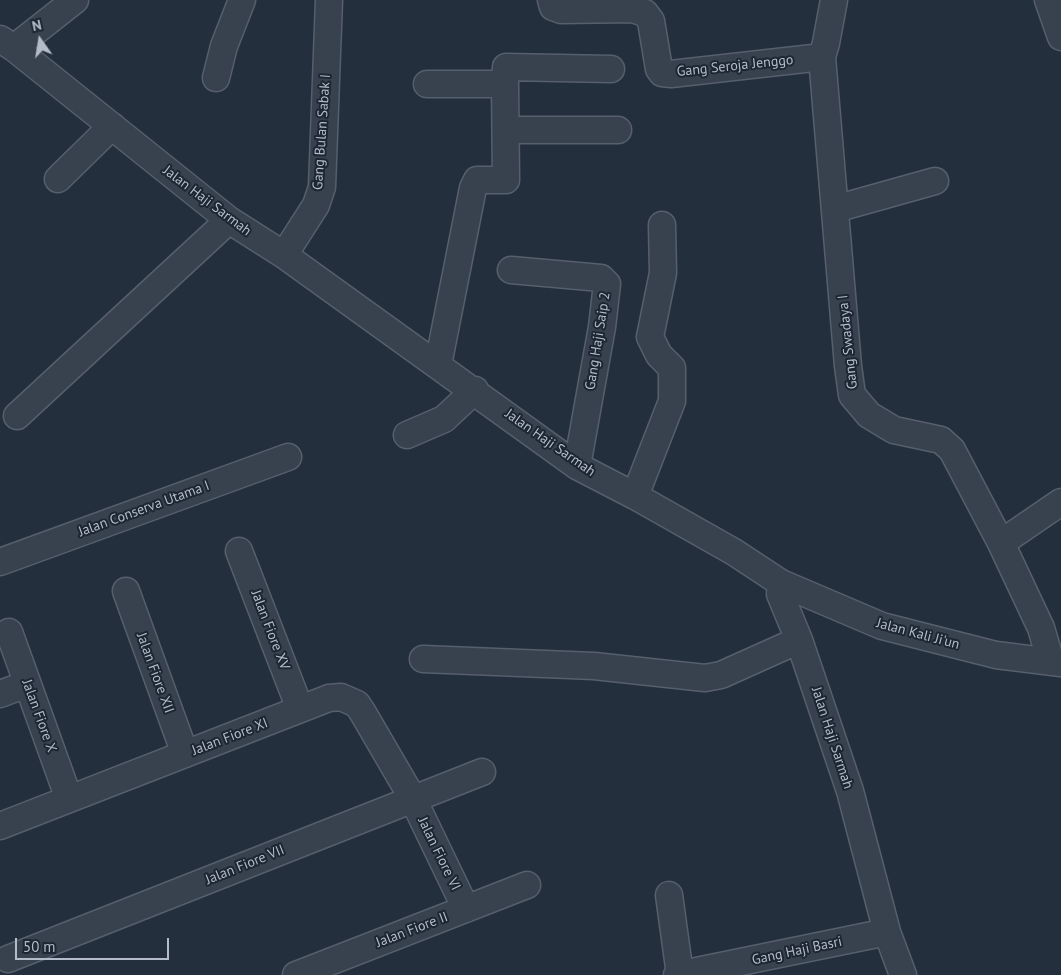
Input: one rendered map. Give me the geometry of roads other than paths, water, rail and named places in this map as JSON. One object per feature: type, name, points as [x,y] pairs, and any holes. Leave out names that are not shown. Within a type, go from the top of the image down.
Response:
[{"type":"street","points":[[7,44],[75,0]]},
{"type":"street","points":[[216,78],[224,46],[242,0]]},
{"type":"street","name":"Gang Bulan Sabak I","points":[[284,255],[316,205],[322,187],[329,0]]},
{"type":"street","name":"Gang Seroja Jenggo","points":[[551,0],[553,7],[561,10],[632,9],[646,13],[651,21],[658,69],[662,73],[671,74],[822,57]]},
{"type":"street","name":"Gang Swadaya I","points":[[834,0],[822,57],[852,395],[869,415],[894,430],[941,440],[952,450],[1001,542],[1056,662]]},
{"type":"street","points":[[1048,0],[1061,37]]},
{"type":"street","name":"Jalan Haji Sarmah","points":[[7,44],[229,220],[284,255],[475,390],[577,466],[635,496],[734,552],[781,583],[780,594],[799,640],[850,790],[887,932],[903,975]]},
{"type":"street","points":[[438,365],[473,188],[477,180],[506,180],[506,67],[611,69]]},
{"type":"street","points":[[427,84],[505,84]]},
{"type":"street","points":[[58,179],[112,126]]},
{"type":"street","points":[[506,130],[618,130]]},
{"type":"street","points":[[835,209],[935,181]]},
{"type":"street","points":[[17,416],[229,220]]},
{"type":"street","points":[[635,496],[672,401],[672,368],[659,355],[650,337],[663,273],[662,225]]},
{"type":"street","name":"Gang Haji Saip 2","points":[[511,270],[601,278],[607,284],[602,327],[577,466]]},
{"type":"street","points":[[407,435],[444,419],[475,390]]},
{"type":"street","name":"Jalan Conserva Utama I","points":[[0,562],[288,457]]},
{"type":"street","points":[[1001,542],[1061,502]]},
{"type":"street","name":"Jalan Fiore XV","points":[[239,550],[300,709]]},
{"type":"street","name":"Jalan Kali Ji'un","points":[[781,583],[882,626],[996,655],[1056,662]]},
{"type":"street","name":"Jalan Fiore XII","points":[[126,591],[185,754]]},
{"type":"street","name":"Jalan Fiore X","points":[[8,632],[68,799]]},
{"type":"street","points":[[423,659],[594,666],[705,678],[721,675],[799,640]]},
{"type":"street","points":[[0,694],[27,684]]},
{"type":"street","name":"Jalan Fiore XI","points":[[0,826],[329,698],[341,697],[357,704],[413,799]]},
{"type":"street","name":"Jalan Fiore VII","points":[[8,957],[482,772]]},
{"type":"street","name":"Jalan Fiore VI","points":[[413,799],[466,909]]},
{"type":"street","name":"Jalan Fiore II","points":[[296,975],[344,966],[466,909],[527,885]]},
{"type":"street","points":[[669,895],[679,975]]},
{"type":"street","name":"Gang Haji Basri","points":[[679,975],[887,932]]}]
